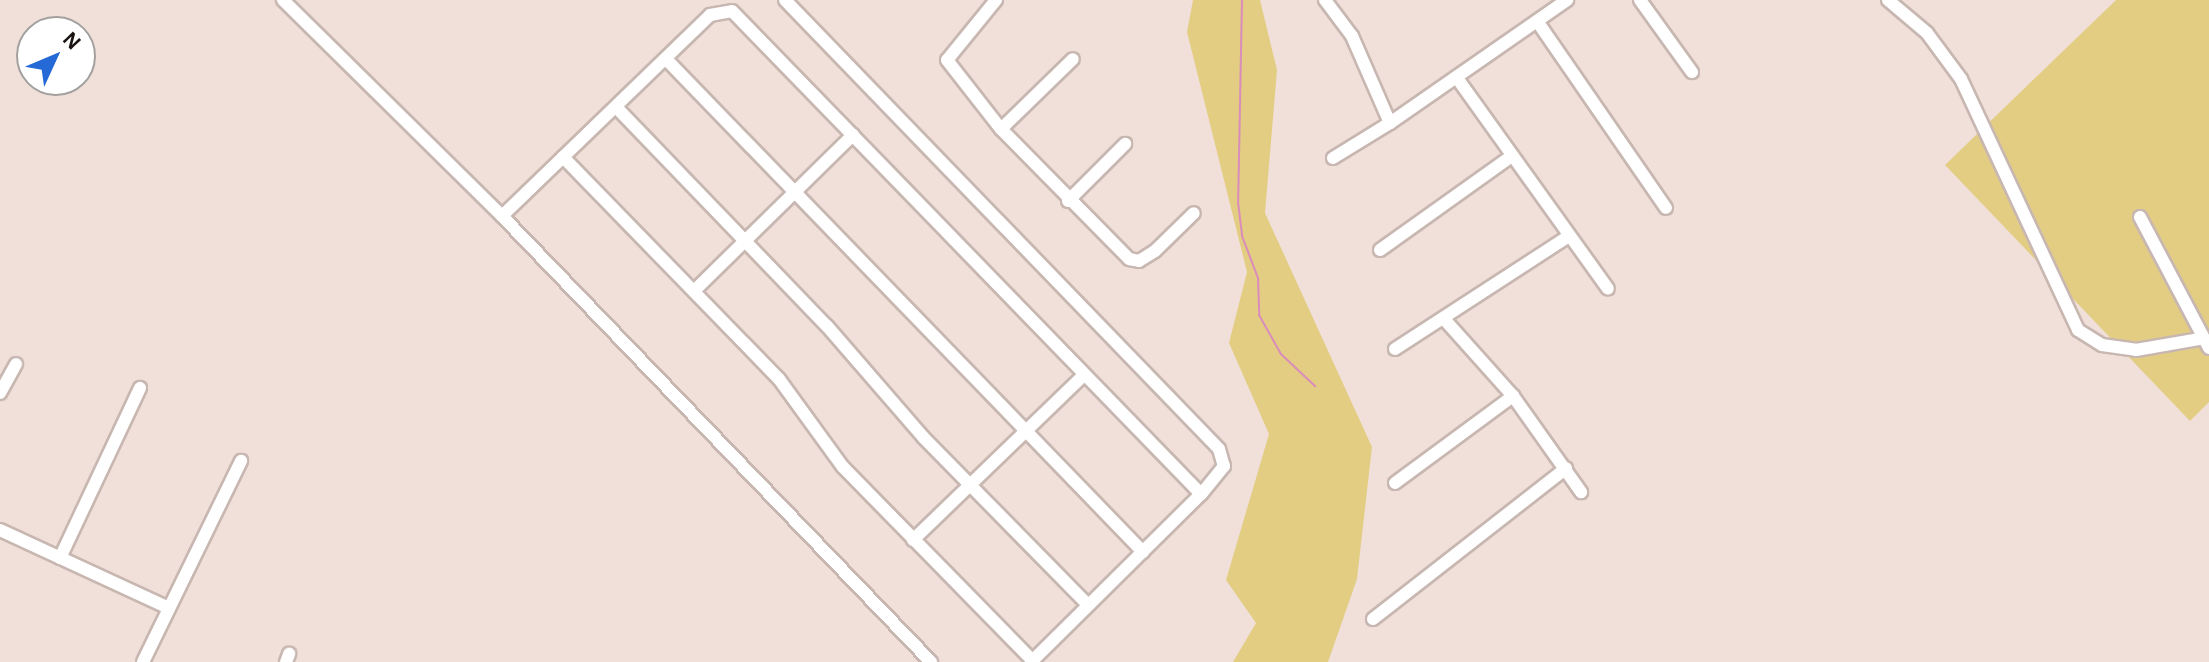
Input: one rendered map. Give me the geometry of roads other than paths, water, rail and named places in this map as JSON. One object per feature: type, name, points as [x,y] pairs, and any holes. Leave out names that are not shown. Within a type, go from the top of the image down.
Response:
[{"type":"street","points":[[283,0],[502,216],[931,662]]},
{"type":"street","points":[[563,157],[787,387],[829,451],[1032,662],[1201,494],[1224,466],[1219,449],[785,0]]},
{"type":"street","points":[[996,0],[947,60],[1001,129],[1068,201],[1135,261],[1155,251],[1194,213]]},
{"type":"street","points":[[1325,0],[1352,36],[1390,123]]},
{"type":"street","points":[[1333,158],[1457,78],[1567,0]]},
{"type":"street","points":[[1640,0],[1692,72]]},
{"type":"street","points":[[1888,0],[1927,33],[1961,79],[2078,330],[2102,345],[2136,350],[2204,343],[2140,217]]},
{"type":"street","points":[[502,216],[710,15],[727,9],[1201,494]]},
{"type":"street","points":[[1537,21],[1666,208]]},
{"type":"street","points":[[666,59],[1143,552]]},
{"type":"street","points":[[1001,129],[1073,59]]},
{"type":"street","points":[[1457,78],[1608,289]]},
{"type":"street","points":[[616,107],[970,485],[1088,605]]},
{"type":"street","points":[[694,291],[853,135]]},
{"type":"street","points":[[1068,201],[1125,144]]},
{"type":"street","points":[[1380,250],[1512,156]]},
{"type":"street","points":[[1395,349],[1445,320],[1569,236]]},
{"type":"street","points":[[1445,320],[1513,396],[1581,492]]},
{"type":"street","points":[[0,393],[16,364]]},
{"type":"street","points":[[913,540],[1084,375]]},
{"type":"street","points":[[60,558],[140,388]]},
{"type":"street","points":[[1395,483],[1513,396]]},
{"type":"street","points":[[143,662],[241,461]]},
{"type":"street","points":[[1373,619],[1566,468]]},
{"type":"street","points":[[0,530],[169,608]]},
{"type":"waterway","points":[[1242,0],[1238,202],[1242,236],[1258,278],[1259,315],[1281,354],[1315,386]]}]
